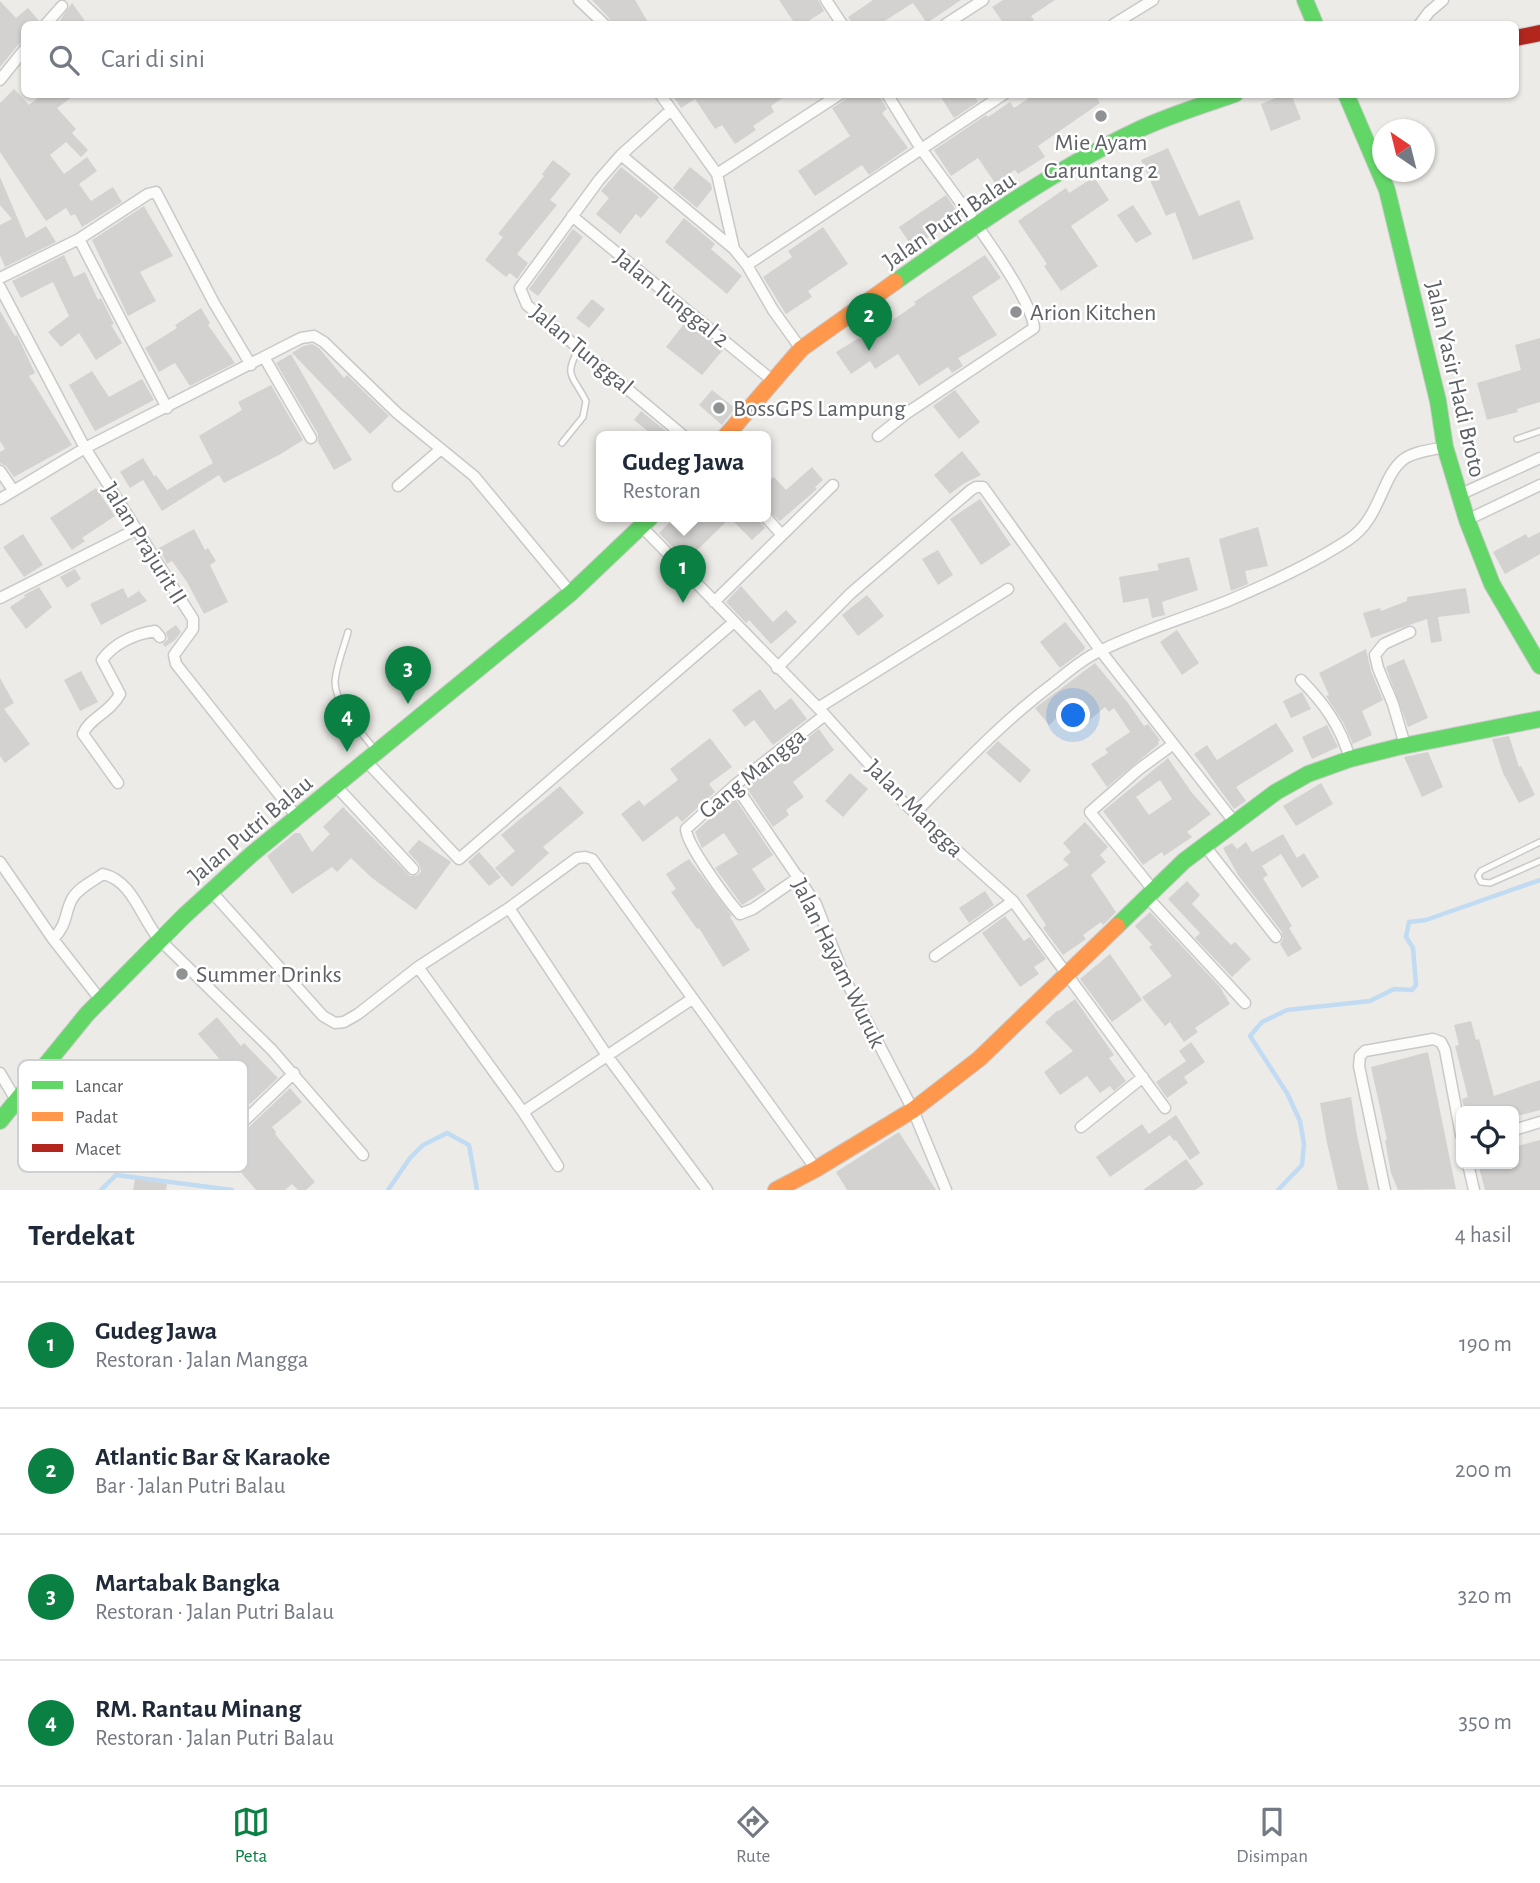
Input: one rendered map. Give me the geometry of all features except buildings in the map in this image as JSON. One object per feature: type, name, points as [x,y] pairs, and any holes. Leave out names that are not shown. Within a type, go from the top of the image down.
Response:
[{"type":"street","points":[[579,0],[601,21]]},
{"type":"street","points":[[826,0],[840,21]]},
{"type":"street","points":[[951,21],[983,0]]},
{"type":"street","points":[[1119,21],[1153,0]]},
{"type":"street","points":[[1305,0],[1314,21]]},
{"type":"street","points":[[1422,21],[1443,0]]},
{"type":"street","points":[[49,21],[62,6]]},
{"type":"street","points":[[1519,37],[1540,33]]},
{"type":"street","points":[[0,80],[21,54]]},
{"type":"street","points":[[663,98],[718,174],[734,250]]},
{"type":"street","points":[[718,174],[833,98]]},
{"type":"street","points":[[878,436],[907,413],[1034,328],[1034,319],[1025,303],[890,98]]},
{"type":"street","points":[[747,265],[998,98]]},
{"type":"street","name":"Jalan Putri Balau","points":[[730,431],[801,349],[976,226],[1127,135],[1223,98]]},
{"type":"street","name":"Jalan Yasir Hadi Broto","points":[[1348,98],[1387,190],[1435,388],[1445,447],[1467,520],[1492,583],[1540,666]]},
{"type":"street","points":[[572,216],[621,155],[671,110]]},
{"type":"street","points":[[621,155],[734,250],[747,265],[801,349]]},
{"type":"street","points":[[0,278],[79,239],[148,194],[156,192],[214,303],[251,365]]},
{"type":"street","name":"Jalan Tunggal","points":[[572,216],[520,288],[527,304],[678,431]]},
{"type":"street","name":"Jalan Tunggal 2","points":[[572,216],[772,380]]},
{"type":"street","points":[[79,239],[167,408]]},
{"type":"street","name":"Jalan Prajurit II","points":[[0,287],[85,448],[193,619],[193,629],[174,655]]},
{"type":"street","points":[[0,499],[85,448],[301,338],[314,335],[397,413],[474,476],[571,593]]},
{"type":"street","points":[[264,357],[312,438]]},
{"type":"street","points":[[915,813],[984,742],[1042,692],[1100,650],[1229,600],[1290,572],[1349,540],[1363,528],[1375,511],[1393,472],[1402,460],[1445,447]]},
{"type":"street","points":[[398,486],[441,449]]},
{"type":"street","points":[[1459,495],[1540,458]]},
{"type":"street","points":[[0,471],[13,491]]},
{"type":"street","points":[[714,602],[833,485]]},
{"type":"street","points":[[1467,520],[1540,485]]},
{"type":"street","points":[[777,668],[850,594],[907,543],[971,490],[983,487],[1100,650],[1235,823]]},
{"type":"street","name":"Jalan Putri Balau","points":[[47,1060],[99,998],[210,890],[571,593],[647,522]]},
{"type":"street","name":"Jalan Mangga","points":[[647,522],[714,602],[822,711],[915,813],[1013,901],[1165,1108]]},
{"type":"street","points":[[770,522],[782,535]]},
{"type":"street","points":[[0,598],[137,529]]},
{"type":"street","name":"Gang Mangga","points":[[799,877],[742,915],[693,847],[685,833],[686,829],[822,711],[1008,589]]},
{"type":"street","points":[[372,757],[459,859],[734,622]]},
{"type":"street","points":[[118,783],[83,734],[86,726],[114,706],[120,694],[102,660],[109,649],[139,634],[155,631],[174,655],[182,672],[297,817]]},
{"type":"street","points":[[1405,746],[1375,655],[1384,644],[1410,632]]},
{"type":"street","points":[[1301,680],[1329,712],[1350,759]]},
{"type":"street","points":[[776,1190],[913,1110],[979,1059],[1184,862],[1276,792],[1297,780],[1350,759],[1540,719]]},
{"type":"street","points":[[1172,745],[1138,770],[1090,813],[1150,894],[1245,1003]]},
{"type":"street","name":"Jalan Hayam Wuruk","points":[[735,785],[799,877],[824,920],[846,981],[913,1110],[946,1190]]},
{"type":"street","points":[[336,786],[413,869]]},
{"type":"street","points":[[1205,846],[1276,937]]},
{"type":"street","points":[[210,890],[323,1016],[335,1023],[358,1014],[418,967],[509,908],[577,858],[592,859],[816,1169]]},
{"type":"street","points":[[0,862],[53,939],[99,998]]},
{"type":"street","points":[[53,939],[67,919],[70,902],[76,893],[103,874],[113,876],[138,903],[147,925],[159,939],[294,1073],[363,1155]]},
{"type":"street","points":[[935,956],[1013,901]]},
{"type":"street","points":[[509,908],[608,1057],[707,1190]]},
{"type":"street","points":[[418,967],[523,1112],[558,1166]]},
{"type":"street","points":[[523,1112],[692,999]]},
{"type":"street","points":[[1385,1190],[1359,1066],[1360,1056],[1365,1051],[1433,1039],[1441,1042],[1445,1050],[1456,1108]]},
{"type":"street","points":[[0,1073],[6,1108]]},
{"type":"street","points":[[248,1118],[294,1073]]},
{"type":"street","points":[[1081,1127],[1143,1077]]},
{"type":"street","name":"Jalan Putri Balau","points":[[6,1108],[18,1094]]},
{"type":"street","points":[[1519,1128],[1540,1122]]},
{"type":"street","points":[[1469,1169],[1474,1190]]},
{"type":"lane","points":[[562,443],[583,417],[586,401],[570,374],[569,366],[579,348]]},
{"type":"lane","points":[[1517,439],[1540,431]]},
{"type":"lane","points":[[348,632],[335,682],[340,700],[372,757]]},
{"type":"lane","points":[[1540,842],[1481,871],[1479,879],[1481,882],[1490,883],[1540,861]]},
{"type":"waterway","points":[[1278,1190],[1302,1165],[1304,1144],[1300,1121],[1287,1093],[1250,1036],[1262,1022],[1287,1010],[1370,1001],[1394,989],[1412,990],[1416,985],[1413,948],[1406,937],[1409,922],[1426,920],[1540,880]]},
{"type":"waterway","points":[[388,1190],[410,1158],[423,1145],[447,1133],[469,1145],[477,1190]]},
{"type":"waterway","points":[[101,1190],[116,1175],[232,1190]]},
{"type":"traffic: fast","points":[[1305,0],[1314,21]]},
{"type":"traffic: fast","points":[[895,282],[984,220],[1076,162],[1151,124],[1223,98]]},
{"type":"traffic: fast","points":[[1348,98],[1387,190],[1438,401],[1445,447],[1467,520],[1492,584],[1540,666]]},
{"type":"traffic: fast","points":[[50,1060],[87,1014],[184,916],[252,854],[571,593],[646,522]]},
{"type":"traffic: fast","points":[[1117,926],[1184,861],[1276,792],[1308,774],[1350,759],[1398,747],[1540,719]]},
{"type":"traffic: fast","points":[[0,1121],[18,1099]]},
{"type":"traffic: slow","points":[[730,431],[801,349],[895,282]]},
{"type":"traffic: slow","points":[[776,1190],[913,1110],[979,1059],[1117,926]]},
{"type":"traffic: jam","points":[[1519,37],[1540,33]]},
{"type":"place","name":"Mie Ayam Garuntang 2","points":[[1101,116]]},
{"type":"place","name":"Arion Kitchen","points":[[1016,312]]},
{"type":"place","name":"Atlantic Bar & Karaoke","points":[[869,351]]},
{"type":"place","name":"BossGPS Lampung","points":[[719,408]]},
{"type":"place","name":"Gudeg Jawa","points":[[683,603]]},
{"type":"place","name":"Martabak Bangka","points":[[408,704]]},
{"type":"place","name":"RM. Rantau Minang","points":[[347,752]]},
{"type":"place","name":"Summer Drinks","points":[[182,974]]}]
